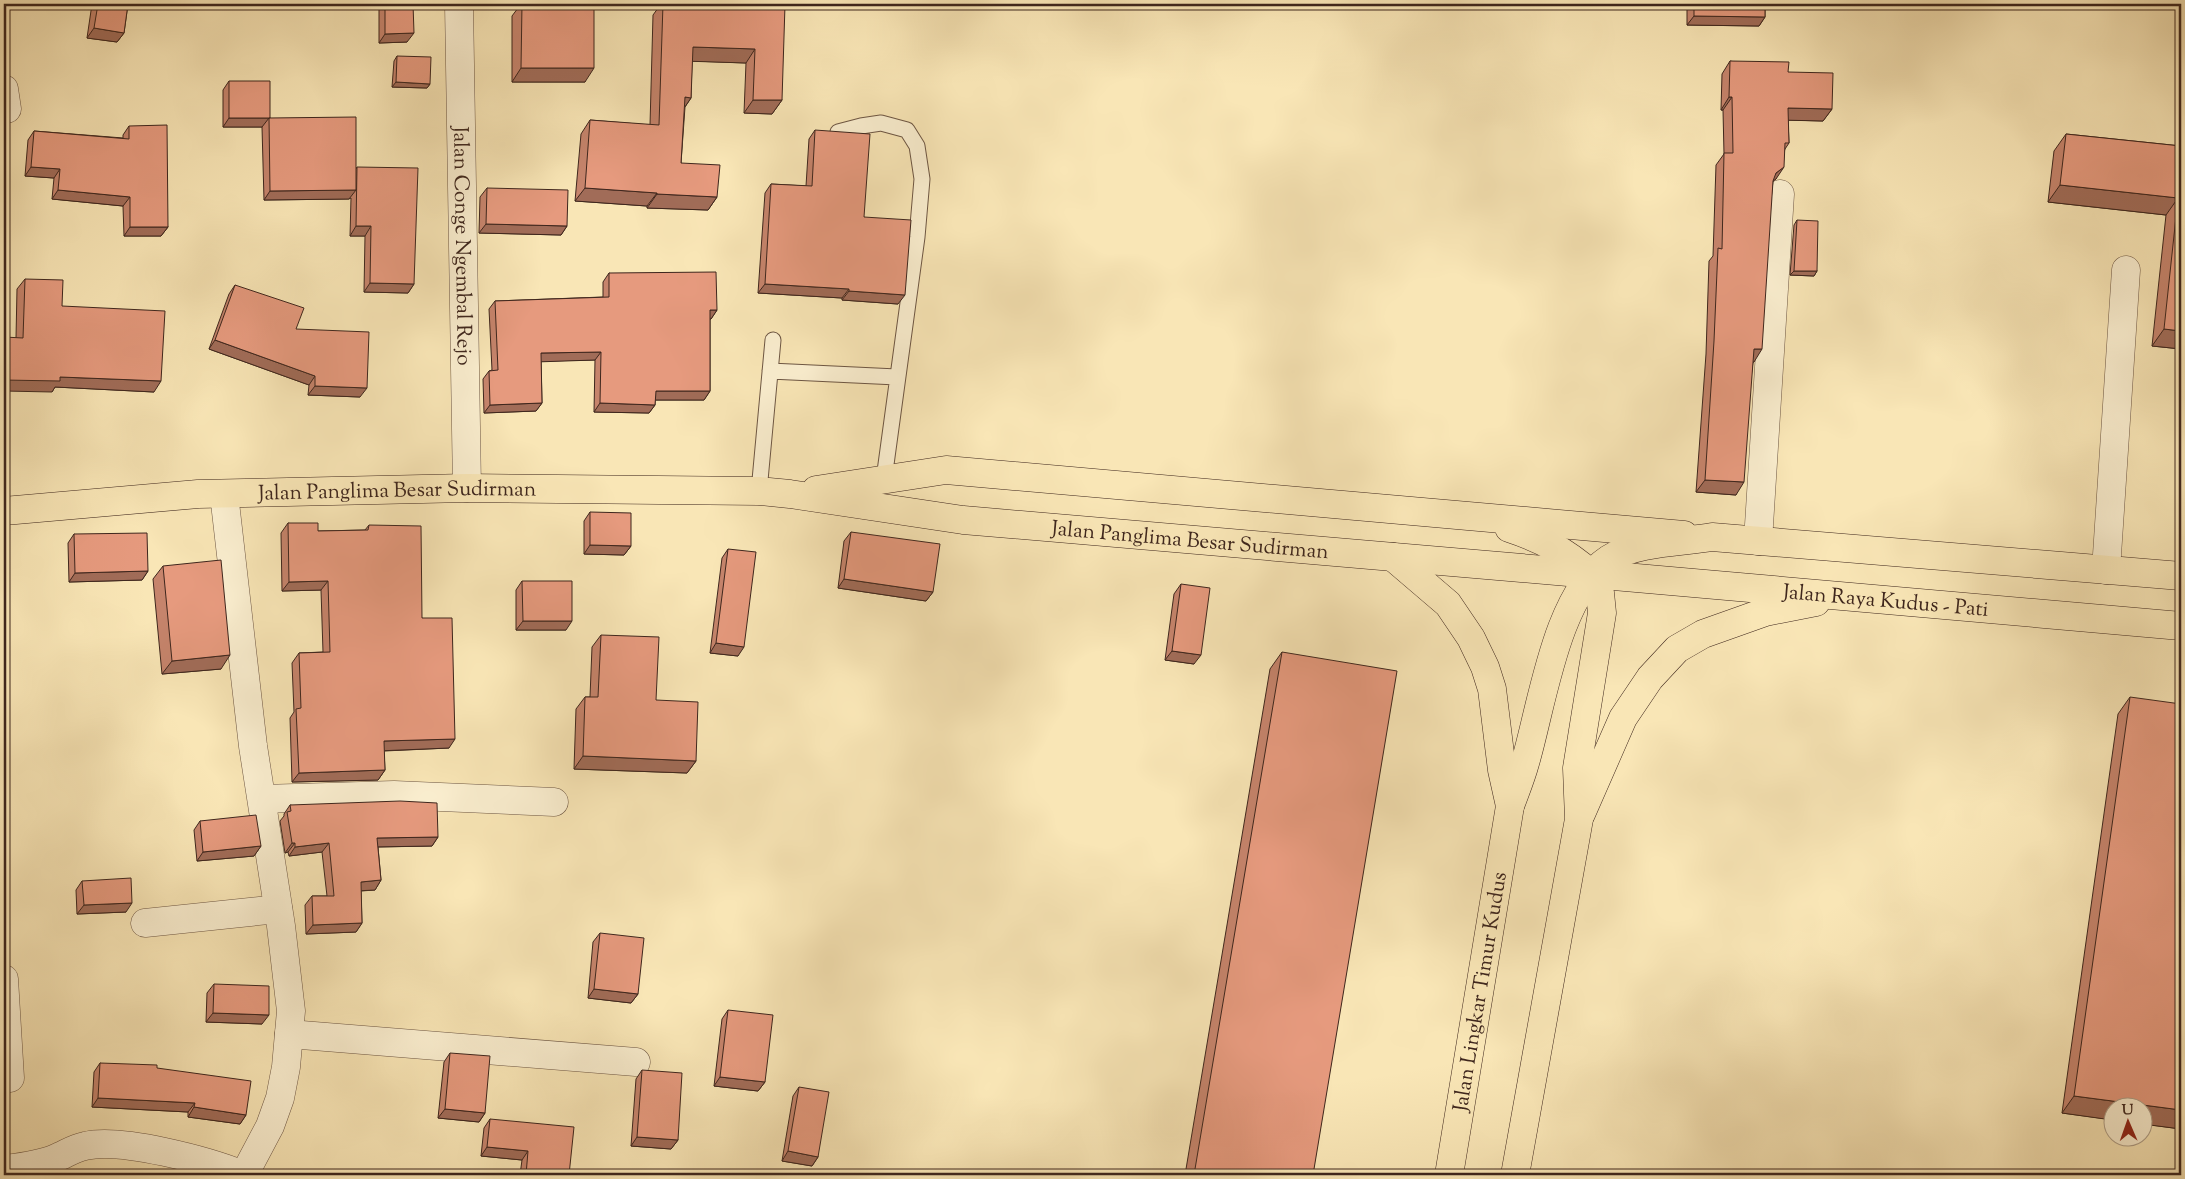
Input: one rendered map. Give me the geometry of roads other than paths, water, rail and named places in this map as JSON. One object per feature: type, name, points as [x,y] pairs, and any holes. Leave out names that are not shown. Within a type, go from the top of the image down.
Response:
[{"type":"main road","name":"Jalan Panglima Besar Sudirman","points":[[790,494],[946,470],[1474,516]]},
{"type":"main road","name":"Jalan Panglima Besar Sudirman","points":[[4,510],[198,494],[467,488],[760,491],[963,520],[1591,574]]},
{"type":"main road","points":[[1474,516],[2181,576]]},
{"type":"main road","points":[[1474,516],[1533,536],[1570,556],[1591,574],[1600,593],[1602,614],[1577,768],[1579,819],[1515,1175]]},
{"type":"main road","points":[[1510,806],[1525,764],[1550,664],[1577,595],[1591,574],[1610,559],[1640,547],[1712,537]]},
{"type":"main road","points":[[1394,557],[1448,604],[1471,638],[1485,667],[1492,689],[1502,770],[1510,806]]},
{"type":"main road","name":"Jalan Raya Kudus - Pati","points":[[1591,574],[2181,626]]},
{"type":"main road","points":[[1579,819],[1623,718],[1650,678],[1678,649],[1703,634],[1765,612],[1852,596]]},
{"type":"main road","name":"Jalan Lingkar Timur Kudus","points":[[1450,1175],[1510,806]]},
{"type":"street","name":"Jalan Conge Ngembal Rejo","points":[[459,4],[467,488]]},
{"type":"street","points":[[1758,541],[1780,194]]},
{"type":"street","points":[[2106,570],[2126,270]]},
{"type":"street","points":[[4,1169],[23,1167],[47,1161],[85,1145],[112,1144],[183,1156],[243,1175],[270,1126],[280,1098],[286,1067],[291,1011],[278,909],[253,746],[224,494]]},
{"type":"street","points":[[262,799],[394,795],[554,802]]},
{"type":"street","points":[[146,923],[278,909]]},
{"type":"street","points":[[4,979],[10,1078]]},
{"type":"street","points":[[289,1034],[636,1062]]},
{"type":"lane","points":[[838,132],[881,123],[907,130],[918,146],[922,179],[918,236],[884,479]]},
{"type":"lane","points":[[760,491],[773,340]]},
{"type":"lane","points":[[770,371],[897,378]]}]
